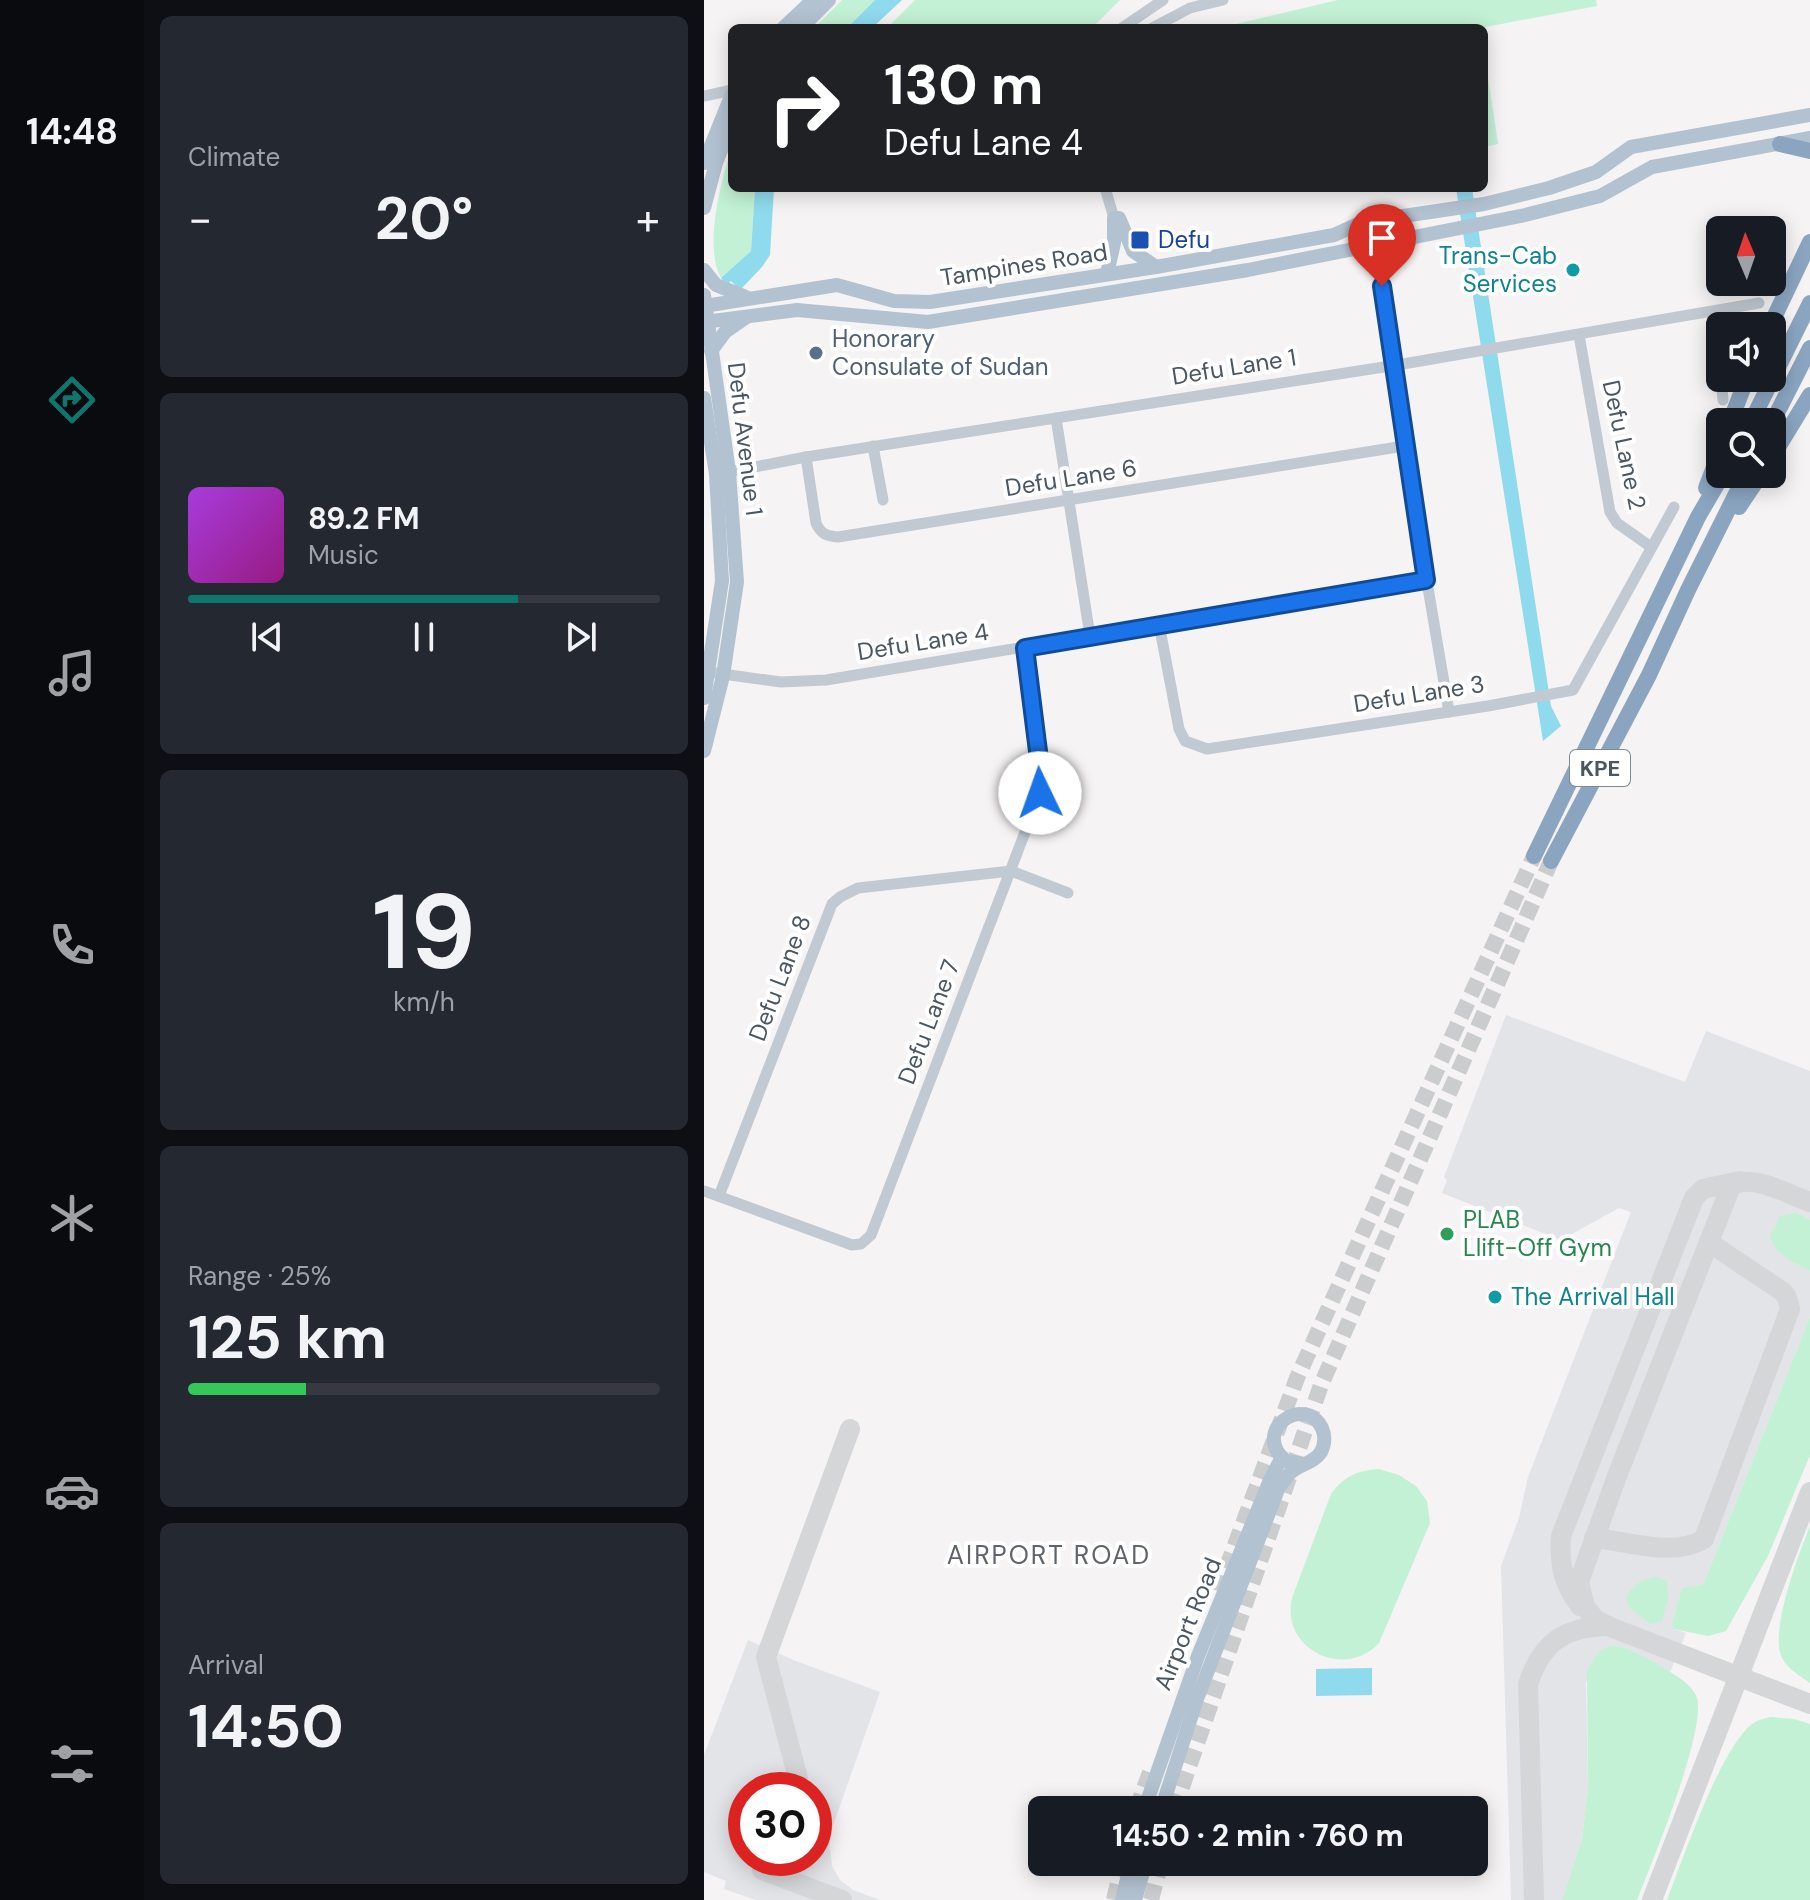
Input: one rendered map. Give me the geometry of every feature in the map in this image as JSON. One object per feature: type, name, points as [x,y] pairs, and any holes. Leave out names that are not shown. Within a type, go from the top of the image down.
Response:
[{"type":"highway","points":[[1780,144],[1810,151]]},
{"type":"highway","points":[[1777,312],[1810,242]]},
{"type":"highway","points":[[1758,408],[1810,303]]},
{"type":"highway","points":[[1780,408],[1810,348]]},
{"type":"highway","points":[[1786,434],[1810,395]]},
{"type":"highway","points":[[1698,517],[1708,488]]},
{"type":"highway","name":"KPE","points":[[1715,488],[1698,517],[1542,858],[1649,675],[1739,488]]},
{"type":"highway","points":[[1709,547],[1751,488]]},
{"type":"main road","points":[[787,24],[813,0]]},
{"type":"main road","points":[[805,24],[829,0]]},
{"type":"main road","name":"Tampines Road","points":[[1810,115],[1631,147],[1596,172],[1549,188],[1484,204],[1363,222],[1334,235],[1156,267],[930,302],[894,301],[837,285],[704,302],[706,322],[815,310],[928,322],[1248,270],[1487,223],[1600,196],[1652,167],[1810,138]]},
{"type":"main road","points":[[704,163],[727,117]]},
{"type":"main road","points":[[704,208],[727,117]]},
{"type":"main road","points":[[1645,144],[1639,158],[1652,167]]},
{"type":"main road","points":[[1117,218],[1133,251],[1156,267]]},
{"type":"main road","points":[[1107,274],[1117,218]]},
{"type":"main road","points":[[704,270],[716,285],[736,295],[751,298]]},
{"type":"main road","points":[[711,351],[725,332],[750,315]]},
{"type":"main road","name":"Defu Avenue 1","points":[[704,751],[716,674],[722,581],[723,473],[706,322]]},
{"type":"main road","name":"Defu Avenue 1","points":[[704,398],[723,473]]},
{"type":"main road","name":"Defu Avenue 1","points":[[704,698],[716,674]]},
{"type":"main road","name":"Airport Road","points":[[1149,1796],[1198,1656],[1282,1457],[1274,1445],[1275,1431],[1288,1416],[1305,1415],[1317,1421],[1324,1443],[1317,1457],[1290,1473],[1279,1487],[1201,1686],[1166,1796]]},
{"type":"main road","points":[[1282,1457],[1291,1463],[1303,1464]]},
{"type":"main road","points":[[1122,1900],[1128,1876]]},
{"type":"main road","points":[[1135,1900],[1142,1876]]},
{"type":"street","points":[[1128,24],[1163,0]]},
{"type":"street","points":[[1160,24],[1190,8],[1223,0]]},
{"type":"street","points":[[704,99],[728,93]]},
{"type":"street","points":[[704,99],[715,104],[727,117]]},
{"type":"street","points":[[1107,192],[1117,218]]},
{"type":"street","points":[[1112,192],[1117,218]]},
{"type":"street","points":[[1388,241],[1379,269],[1404,446],[1449,712]]},
{"type":"street","points":[[1360,247],[1379,269]]},
{"type":"street","name":"Defu Lane 1","points":[[1713,312],[1759,303]]},
{"type":"street","name":"Defu Lane 1","points":[[723,473],[873,446],[1706,313]]},
{"type":"street","name":"Defu Lane 2","points":[[1579,335],[1610,512],[1617,523],[1651,547]]},
{"type":"street","points":[[1722,392],[1723,400]]},
{"type":"street","points":[[1056,418],[1090,636]]},
{"type":"street","points":[[873,446],[883,500]]},
{"type":"street","name":"Defu Lane 6","points":[[806,457],[816,523],[826,536],[838,537],[1404,446]]},
{"type":"street","name":"Defu Lane 3","points":[[1159,624],[1179,729],[1185,741],[1207,749],[1573,690],[1674,507]]},
{"type":"street","name":"Defu Lane 4","points":[[716,674],[781,682],[826,680],[1426,580]]},
{"type":"street","name":"Defu Lane 7","points":[[704,1191],[852,1245],[867,1240],[1011,871],[1042,783],[1025,648]]},
{"type":"street","points":[[1011,871],[1068,893]]},
{"type":"street","name":"Defu Lane 8","points":[[719,1196],[832,904],[858,888],[1011,871]]},
{"type":"shaded area","points":[[1506,1015],[1685,1082],[1706,1031],[1810,1071],[1810,1220],[1805,1217],[1794,1263],[1810,1271],[1810,1317],[1703,1585],[1681,1590],[1672,1625],[1674,1629],[1686,1633],[1670,1672],[1616,1646],[1586,1682],[1588,1789],[1582,1839],[1562,1900],[1511,1900],[1501,1566],[1519,1518],[1528,1477],[1631,1212],[1619,1208],[1561,1240],[1442,1193],[1447,1180],[1444,1177]]},
{"type":"shaded area","points":[[748,1640],[880,1692],[832,1828],[832,1772],[728,1772],[728,1876],[832,1876],[832,1866],[840,1880],[853,1890],[880,1900],[756,1900],[724,1889],[726,1881],[704,1872],[704,1755]]},
{"type":"green space","points":[[842,0],[875,0],[851,24],[818,24]]},
{"type":"green space","points":[[915,0],[1120,0],[1096,24],[891,24]]},
{"type":"green space","points":[[1338,0],[1596,0],[1597,6],[1488,26],[1488,24],[1236,24]]},
{"type":"green space","points":[[1488,78],[1498,144],[1488,146]]},
{"type":"green space","points":[[728,162],[728,192],[755,192],[751,251],[721,278],[716,265],[714,233]]},
{"type":"green space","points":[[1796,1213],[1810,1220],[1810,1271],[1781,1254],[1770,1237],[1780,1216]]},
{"type":"green space","points":[[1810,1317],[1810,1455],[1768,1556],[1726,1631],[1708,1636],[1674,1629],[1672,1625],[1681,1590],[1703,1585]]},
{"type":"green space","points":[[1379,1469],[1399,1475],[1416,1486],[1427,1501],[1430,1523],[1379,1643],[1365,1654],[1349,1659],[1333,1659],[1318,1654],[1305,1644],[1296,1631],[1291,1616],[1292,1598],[1331,1494],[1352,1476]]},
{"type":"green space","points":[[1810,1526],[1810,1683],[1794,1672],[1782,1658],[1779,1630],[1787,1592]]},
{"type":"green space","points":[[1655,1577],[1667,1581],[1668,1598],[1662,1621],[1651,1624],[1630,1608],[1626,1599],[1638,1584]]},
{"type":"green space","points":[[1609,1646],[1642,1656],[1687,1683],[1697,1698],[1694,1739],[1676,1798],[1637,1900],[1562,1900],[1582,1839],[1588,1789],[1587,1671],[1598,1653]]},
{"type":"green space","points":[[1770,1717],[1810,1724],[1810,1900],[1667,1900],[1727,1756],[1752,1724]]},
{"type":"water","points":[[875,0],[902,0],[876,24],[851,24]]},
{"type":"water","points":[[755,192],[774,192],[770,255],[740,290],[731,281],[727,285],[721,278],[751,251]]},
{"type":"water","points":[[1457,192],[1473,192],[1551,706],[1561,726],[1543,741]]},
{"type":"water","points":[[1372,1668],[1372,1695],[1316,1696],[1316,1669]]},
{"type":"taxiway","points":[[1580,1606],[1563,1573],[1561,1536],[1694,1198],[1703,1189],[1740,1181]]},
{"type":"taxiway","points":[[1608,1626],[1595,1619],[1585,1607],[1579,1582],[1617,1476],[1731,1186],[1760,1183],[1810,1202]]},
{"type":"taxiway","points":[[1594,1538],[1665,1548],[1692,1545],[1704,1539],[1790,1309],[1783,1292],[1710,1243]]},
{"type":"taxiway","points":[[796,1772],[766,1657],[850,1429]]},
{"type":"taxiway","points":[[1652,1900],[1810,1492]]},
{"type":"taxiway","points":[[1597,1622],[1810,1704]]},
{"type":"taxiway","points":[[1534,1900],[1528,1684],[1540,1657],[1557,1640],[1579,1630],[1608,1626]]},
{"type":"taxiway","points":[[778,1876],[842,1900]]},
{"type":"tunnel","points":[[1218,1591],[1297,1378],[1534,856]]},
{"type":"tunnel","points":[[1179,1796],[1321,1385],[1551,861]]},
{"type":"tunnel","points":[[1141,1796],[1151,1770]]},
{"type":"tunnel","points":[[1114,1900],[1120,1876]]},
{"type":"tunnel","points":[[1151,1900],[1157,1876]]},
{"type":"place","name":"Defu","points":[[1140,240]]},
{"type":"place","name":"Trans-Cab Services","points":[[1573,270]]},
{"type":"place","name":"Honorary Consulate of Sudan","points":[[816,353]]},
{"type":"place","name":"PLAB LIift-Off Gym","points":[[1447,1234]]},
{"type":"place","name":"The Arrival Hall","points":[[1495,1297]]},
{"type":"district","name":"AIRPORT ROAD","points":[[1049,1555]]},
{"type":"route","points":[[1040,793],[1042,783],[1025,648],[1426,580],[1382,286]]}]
